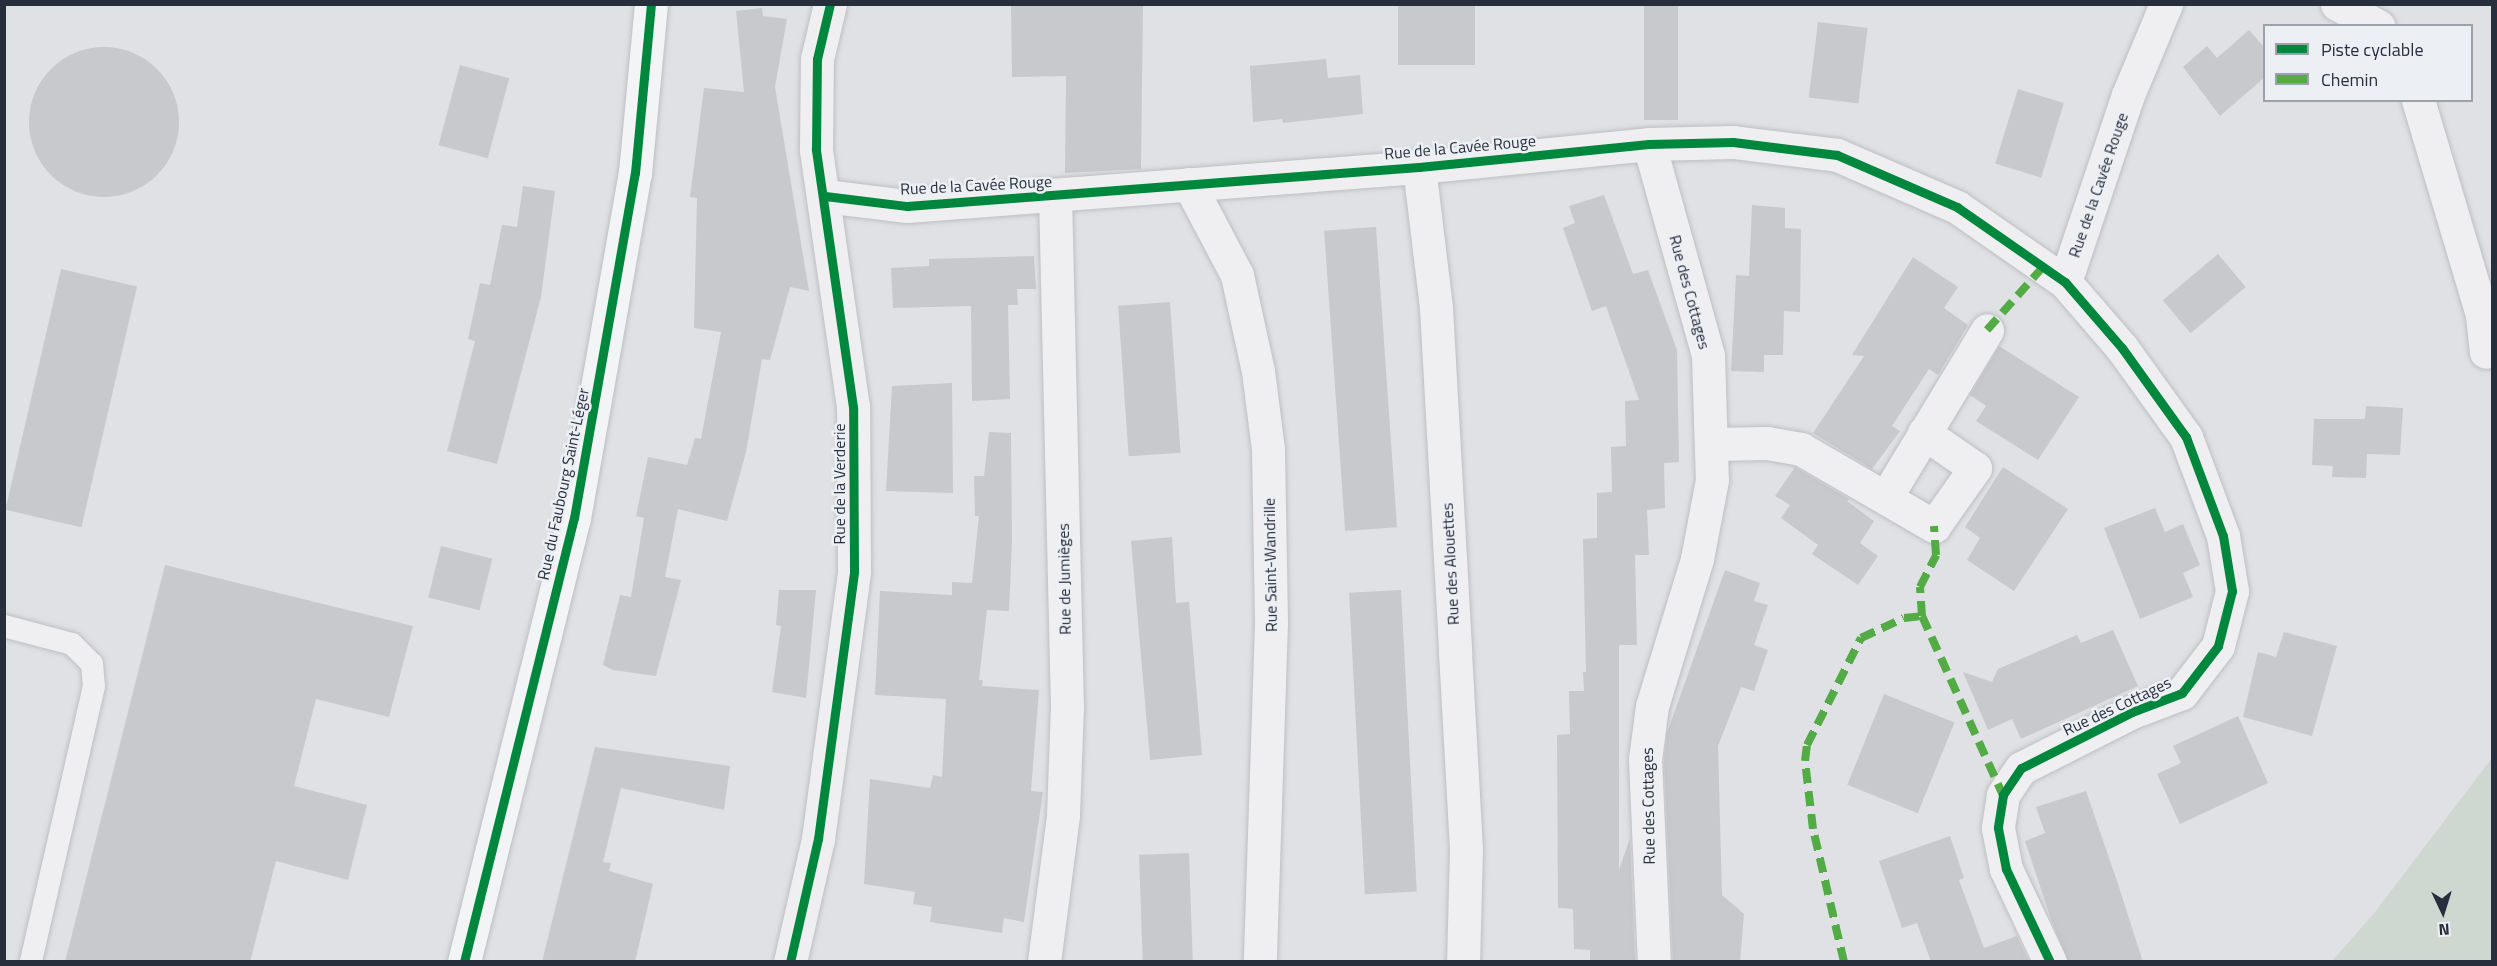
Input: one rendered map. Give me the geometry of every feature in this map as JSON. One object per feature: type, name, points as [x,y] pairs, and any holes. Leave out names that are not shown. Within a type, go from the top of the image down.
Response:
[{"type":"main road","name":"Rue du Faubourg Saint-Léger","points":[[464,962],[574,518],[635,173],[651,4]]},
{"type":"street","name":"Rue de la Verderie","points":[[790,962],[818,839],[854,571],[853,407],[825,196],[816,149],[817,59],[830,4]]},
{"type":"street","name":"Rue de la Cavée Rouge","points":[[825,196],[907,206],[1419,167],[1649,144],[1733,142],[1837,155],[1957,207],[2065,282],[2128,95],[2166,4]]},
{"type":"street","points":[[2337,4],[2374,24]]},
{"type":"street","points":[[2419,102],[2487,314],[2486,352]]},
{"type":"street","name":"Rue des Cottages","points":[[1649,144],[1708,356],[1712,480],[1697,559],[1652,706],[1645,759],[1654,962]]},
{"type":"street","name":"Rue des Alouettes","points":[[1419,167],[1436,308],[1455,640],[1466,849],[1463,962]]},
{"type":"street","name":"Rue Saint-Wandrille","points":[[1189,184],[1237,275],[1258,371],[1268,449],[1271,623],[1260,962]]},
{"type":"street","name":"Rue de Jumièges","points":[[1044,962],[1063,815],[1067,708],[1055,195]]},
{"type":"street","name":"Rue des Cottages","points":[[2050,962],[2006,868],[1998,828],[2003,795],[2020,768],[2132,712],[2182,693],[2218,646],[2232,591],[2223,536],[2186,437],[2122,348],[2065,282]]},
{"type":"street","points":[[1886,497],[1987,330]]},
{"type":"street","points":[[1711,444],[1767,443],[1801,449],[1934,526],[1975,468],[1924,433]]},
{"type":"lane","points":[[4,626],[72,644],[92,664],[94,686],[31,962]]},
{"type":"shaded area","points":[[2492,758],[2492,961],[2332,961],[2375,912]]},
{"type":"building","points":[[1011,4],[1143,4],[1141,169],[1065,173],[1066,76],[1012,77]]},
{"type":"building","points":[[1398,4],[1475,4],[1475,65],[1398,65]]},
{"type":"building","points":[[1644,4],[1678,4],[1678,120],[1644,120]]},
{"type":"building","points":[[762,8],[763,16],[787,19],[775,87],[809,291],[790,287],[770,360],[762,359],[746,452],[727,521],[678,509],[665,577],[681,580],[656,676],[613,670],[603,665],[620,595],[631,597],[644,518],[636,516],[648,457],[687,465],[695,438],[701,439],[721,332],[694,328],[697,198],[690,197],[704,88],[744,92],[736,11]]},
{"type":"building","points":[[1818,22],[1868,28],[1858,104],[1809,97]]},
{"type":"building","points":[[2249,30],[2263,46],[2263,79],[2220,116],[2183,67],[2207,46],[2217,58]]},
{"type":"building","points":[[104,47],[133,53],[157,69],[173,93],[179,122],[173,151],[157,175],[133,191],[104,197],[75,191],[51,175],[35,151],[29,122],[35,93],[51,69],[75,53]]},
{"type":"building","points":[[1326,59],[1328,78],[1360,75],[1363,114],[1283,123],[1282,119],[1253,122],[1250,66]]},
{"type":"building","points":[[460,65],[509,78],[488,158],[439,145]]},
{"type":"building","points":[[2018,89],[2064,103],[2041,178],[1995,164]]},
{"type":"building","points":[[523,186],[555,191],[541,297],[497,464],[447,451],[475,341],[468,339],[480,283],[490,285],[502,225],[517,227]]},
{"type":"building","points":[[1604,195],[1633,274],[1648,270],[1677,350],[1679,462],[1664,463],[1665,508],[1647,510],[1649,555],[1635,555],[1637,645],[1619,645],[1619,870],[1630,838],[1635,962],[1590,962],[1590,950],[1574,949],[1573,909],[1558,908],[1557,735],[1570,734],[1569,691],[1584,691],[1583,672],[1586,672],[1583,539],[1597,538],[1597,493],[1612,492],[1611,447],[1626,446],[1625,401],[1639,400],[1606,306],[1592,311],[1563,228],[1575,223],[1569,206]]},
{"type":"building","points":[[1752,205],[1785,208],[1785,228],[1801,229],[1800,312],[1784,311],[1783,355],[1764,355],[1764,372],[1731,371],[1736,275],[1749,276]]},
{"type":"building","points":[[1376,227],[1397,527],[1345,531],[1324,231]]},
{"type":"building","points":[[2218,254],[2246,287],[2190,333],[2163,300]]},
{"type":"building","points":[[1034,256],[1036,289],[1017,289],[1018,305],[1008,305],[1010,399],[972,401],[971,306],[893,308],[891,268],[929,266],[929,259]]},
{"type":"building","points":[[1913,257],[1958,287],[1944,308],[1968,325],[1938,375],[1929,369],[1892,426],[1900,431],[1872,469],[1813,433],[1864,356],[1852,355]]},
{"type":"building","points":[[61,269],[137,287],[81,527],[5,510]]},
{"type":"building","points":[[1170,302],[1181,453],[1129,456],[1118,306]]},
{"type":"building","points":[[1999,346],[2079,397],[2038,460],[1976,421],[1986,406],[1970,395]]},
{"type":"building","points":[[952,383],[953,493],[886,491],[892,386]]},
{"type":"building","points":[[2366,406],[2403,408],[2400,455],[2367,454],[2366,478],[2332,477],[2333,466],[2312,465],[2314,419],[2365,419]]},
{"type":"building","points":[[989,432],[1011,433],[1012,541],[1009,611],[987,610],[979,680],[983,680],[982,686],[1039,690],[1031,791],[1043,792],[1024,922],[1004,918],[1002,933],[930,922],[932,907],[913,904],[915,892],[864,884],[870,779],[930,788],[933,775],[942,777],[946,699],[875,695],[880,591],[952,595],[952,582],[972,583],[979,516],[975,516],[974,476],[984,476]]},
{"type":"building","points":[[1795,467],[1849,499],[1847,501],[1874,521],[1860,543],[1878,556],[1858,585],[1812,554],[1818,545],[1781,518],[1790,505],[1775,496]]},
{"type":"building","points":[[2003,467],[2068,509],[2014,591],[1967,560],[1980,538],[1965,527]]},
{"type":"building","points":[[2155,508],[2165,532],[2183,524],[2200,565],[2183,573],[2193,597],[2140,619],[2104,528]]},
{"type":"building","points":[[1172,537],[1176,603],[1189,602],[1202,755],[1150,760],[1131,541]]},
{"type":"building","points":[[441,546],[492,559],[480,610],[428,597]]},
{"type":"building","points":[[165,565],[413,626],[389,717],[316,699],[294,786],[367,805],[348,880],[276,861],[250,962],[65,962]]},
{"type":"building","points":[[1725,570],[1760,583],[1754,601],[1768,605],[1754,645],[1768,650],[1754,691],[1741,687],[1718,746],[1722,895],[1744,914],[1740,962],[1673,962],[1664,760],[1667,733]]},
{"type":"building","points":[[779,590],[816,590],[806,698],[772,692],[781,626],[776,625]]},
{"type":"building","points":[[1401,590],[1417,892],[1365,894],[1349,593]]},
{"type":"building","points":[[2113,630],[2138,686],[2021,739],[2012,719],[1988,730],[1963,672],[1992,682],[1998,669],[2077,635],[2081,643]]},
{"type":"building","points":[[2284,632],[2337,646],[2312,736],[2243,717],[2258,652],[2276,657]]},
{"type":"building","points":[[1884,694],[1954,722],[1918,813],[1847,785]]},
{"type":"building","points":[[2238,716],[2268,783],[2180,824],[2157,774],[2181,763],[2173,746]]},
{"type":"building","points":[[595,747],[730,766],[724,810],[621,788],[603,862],[611,863],[609,871],[653,884],[635,962],[542,962]]},
{"type":"building","points":[[2086,791],[2143,962],[2068,962],[2025,841],[2045,833],[2036,807]]},
{"type":"building","points":[[1950,836],[1964,878],[1959,880],[1984,948],[2017,936],[2029,962],[1931,962],[1917,923],[1902,928],[1879,861]]},
{"type":"building","points":[[1189,853],[1193,962],[1143,962],[1139,855]]},
{"type":"marked path","points":[[1987,330],[2043,267]]},
{"type":"marked path","points":[[1922,616],[1920,587],[1936,555],[1934,526]]},
{"type":"marked path","points":[[1844,962],[1813,829],[1805,761],[1807,745],[1861,638],[1904,618],[1922,616],[2003,795]]},
{"type":"cycle path","points":[[464,962],[574,518],[635,173],[651,4]]},
{"type":"cycle path","points":[[790,962],[818,839],[854,571],[853,407],[816,149],[817,59],[830,4]]},
{"type":"cycle path","points":[[825,196],[907,206],[1419,167],[1649,144],[1733,142],[1837,155],[1957,207],[2065,282],[2122,348],[2186,437],[2223,536],[2232,591],[2218,646],[2182,693],[2132,712],[2021,768],[2003,795],[1998,828],[2006,869],[2050,962]]}]
